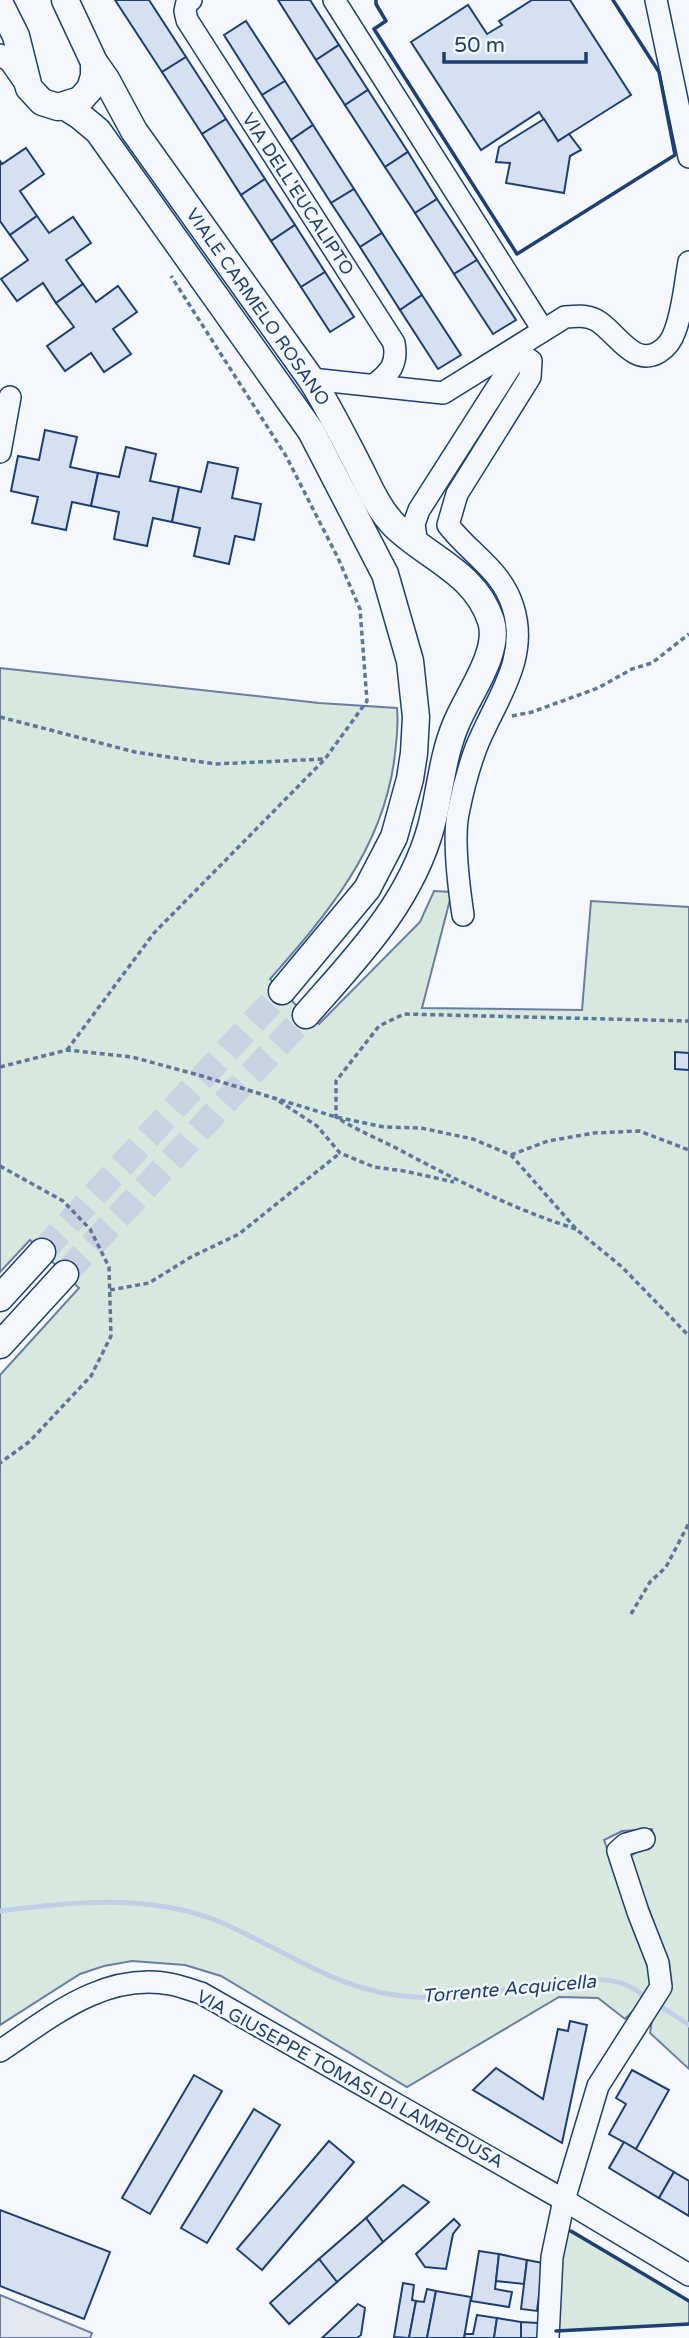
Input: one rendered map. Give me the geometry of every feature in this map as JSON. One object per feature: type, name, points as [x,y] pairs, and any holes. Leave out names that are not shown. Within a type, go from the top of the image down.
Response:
[{"type":"main road","name":"VIALE CARMELO ROSANO","points":[[65,0],[94,62],[134,131],[329,407],[378,506],[394,525],[417,545],[451,567],[475,591],[491,622],[492,646],[451,734],[431,827],[409,884],[380,930],[306,1015]]},
{"type":"main road","points":[[0,4],[16,36],[29,88]]},
{"type":"main road","points":[[64,106],[80,100],[90,89],[94,62]]},
{"type":"main road","name":"VIALE CARMELO ROSANO","points":[[29,88],[43,102],[58,107],[64,106],[98,131],[311,431],[384,574],[410,661],[415,706],[414,753],[405,800],[394,837],[367,889],[282,991]]},
{"type":"main road","points":[[0,1298],[42,1252]]},
{"type":"main road","points":[[0,1345],[65,1274]]},
{"type":"street","name":"VIA DELL'EUCALIPTO","points":[[191,0],[187,2],[185,11],[187,20],[394,343],[394,366],[374,386]]},
{"type":"street","points":[[334,0],[530,341],[530,377],[457,494],[448,526],[462,544],[492,568],[513,607],[517,638],[513,669],[476,748],[458,813],[458,878],[463,915]]},
{"type":"street","points":[[656,0],[689,157]]},
{"type":"street","points":[[0,55],[10,61],[29,88]]},
{"type":"street","points":[[443,393],[565,317],[582,315],[598,321],[627,348],[643,356],[657,354],[669,343],[675,330],[689,262]]},
{"type":"street","points":[[417,545],[414,524],[419,510],[482,410],[530,341]]},
{"type":"street","points":[[311,379],[470,394],[479,401],[482,410]]},
{"type":"street","points":[[0,452],[10,397]]},
{"type":"street","points":[[548,2338],[552,2257],[564,2200],[598,2086],[661,1987],[658,1963],[618,1851],[626,1844],[644,1839]]},
{"type":"street","name":"VIA GIUSEPPE TOMASI DI LAMPEDUSA","points":[[0,2051],[88,1995],[112,1986],[137,1983],[168,1984],[201,1993],[564,2200],[689,2275]]},
{"type":"path","points":[[67,1050],[154,933],[326,759],[367,701],[360,609],[338,558],[286,456],[168,272]]},
{"type":"path","points":[[509,716],[532,712],[598,688],[632,669],[652,663],[689,634]]},
{"type":"path","points":[[0,717],[135,752],[215,764],[326,759]]},
{"type":"path","points":[[335,1117],[337,1081],[379,1026],[404,1014],[689,1021]]},
{"type":"path","points":[[0,1067],[67,1050],[132,1057],[335,1117],[384,1127],[421,1128],[473,1139],[512,1155],[577,1230],[622,1267],[689,1336]]},
{"type":"path","points":[[275,1098],[317,1126],[340,1153],[374,1167],[461,1183]]},
{"type":"path","points":[[335,1117],[360,1133],[394,1147],[461,1183],[532,1215],[577,1230]]},
{"type":"path","points":[[512,1155],[548,1141],[594,1133],[639,1132],[689,1150]]},
{"type":"path","points":[[110,1290],[149,1283],[191,1256],[239,1234],[340,1153]]},
{"type":"path","points":[[0,1167],[63,1201],[90,1228],[109,1268],[111,1336],[91,1376],[29,1442],[0,1463]]},
{"type":"path","points":[[631,1614],[650,1582],[666,1567],[689,1523]]},
{"type":"shaded area","points":[[0,668],[319,703],[397,708],[394,762],[387,794],[364,852],[331,905],[270,979],[306,1015],[319,1024],[420,922],[434,891],[452,892],[422,1008],[582,1010],[591,901],[689,907],[689,2069],[650,2033],[652,2020],[672,1988],[669,1963],[629,1857],[652,1843],[652,1829],[622,1831],[604,1840],[649,1965],[652,1983],[641,2003],[625,2019],[598,1998],[559,1997],[407,2087],[221,1976],[185,1965],[132,1961],[104,1966],[80,1974],[0,2025],[0,1375],[79,1288],[30,1240],[0,1272]]},
{"type":"shaded area","points":[[564,2228],[689,2301],[689,2324],[556,2331]]},
{"type":"shaded area","points":[[0,2295],[92,2333],[90,2338],[0,2338]]},
{"type":"building","points":[[115,0],[149,0],[186,57],[162,72]]},
{"type":"building","points":[[278,0],[310,0],[339,45],[316,60]]},
{"type":"building","points":[[532,0],[570,0],[631,95],[558,141],[539,112],[481,150],[411,42],[468,5],[487,34],[502,25],[499,21]]},
{"type":"building","points":[[246,21],[285,81],[262,95],[224,35]]},
{"type":"building","points":[[339,45],[368,90],[345,105],[316,60]]},
{"type":"building","points":[[186,57],[226,119],[202,134],[162,72]]},
{"type":"building","points":[[285,81],[313,125],[291,140],[262,95]]},
{"type":"building","points":[[368,90],[408,152],[385,167],[345,105]]},
{"type":"building","points":[[226,119],[265,179],[241,195],[202,134]]},
{"type":"building","points":[[544,119],[558,141],[569,134],[581,150],[570,156],[564,193],[506,183],[510,163],[496,162],[499,147]]},
{"type":"building","points":[[313,125],[354,189],[331,203],[291,140]]},
{"type":"building","points":[[26,148],[44,174],[20,191],[37,216],[10,235],[0,221],[0,161],[2,164]]},
{"type":"building","points":[[408,152],[437,199],[415,213],[385,167]]},
{"type":"building","points":[[265,179],[295,225],[271,241],[241,195]]},
{"type":"building","points":[[354,189],[382,233],[360,247],[331,203]]},
{"type":"building","points":[[437,199],[477,260],[454,274],[415,213]]},
{"type":"building","points":[[37,216],[49,233],[73,217],[91,243],[66,260],[83,284],[56,303],[43,283],[17,301],[1,279],[28,260],[10,235]]},
{"type":"building","points":[[295,225],[325,272],[301,287],[271,241]]},
{"type":"building","points":[[382,233],[422,295],[400,310],[360,247]]},
{"type":"building","points":[[477,260],[516,320],[493,334],[454,274]]},
{"type":"building","points":[[325,272],[354,317],[330,332],[301,287]]},
{"type":"building","points":[[83,284],[96,302],[118,286],[137,312],[113,329],[131,354],[104,372],[91,353],[65,371],[47,346],[74,327],[56,303]]},
{"type":"building","points":[[422,295],[461,355],[438,369],[400,310]]},
{"type":"building","points":[[45,430],[77,437],[70,467],[98,473],[91,506],[72,502],[66,530],[32,523],[38,497],[11,491],[18,456],[39,460]]},
{"type":"building","points":[[126,447],[156,454],[150,481],[179,487],[172,522],[153,518],[147,546],[114,539],[119,512],[91,506],[98,473],[119,477]]},
{"type":"building","points":[[208,462],[238,468],[232,498],[261,504],[254,540],[235,536],[229,564],[194,556],[200,528],[172,522],[179,487],[201,492]]},
{"type":"building","points":[[675,1052],[689,1053],[689,1070],[675,1069]]},
{"type":"building","points":[[570,2021],[587,2025],[562,2143],[473,2090],[496,2068],[543,2099],[558,2029],[568,2031]]},
{"type":"building","points":[[632,2070],[669,2090],[636,2149],[609,2134],[626,2104],[616,2098]]},
{"type":"building","points":[[194,2075],[222,2091],[150,2214],[122,2198]]},
{"type":"building","points":[[254,2109],[280,2125],[207,2243],[181,2228]]},
{"type":"building","points":[[329,2141],[354,2162],[262,2270],[237,2249]]},
{"type":"building","points":[[624,2142],[674,2172],[659,2198],[609,2168]]},
{"type":"building","points":[[674,2172],[689,2181],[689,2216],[659,2198]]},
{"type":"building","points":[[403,2185],[429,2202],[383,2242],[366,2218]]},
{"type":"building","points":[[0,2210],[110,2252],[84,2319],[0,2286]]},
{"type":"building","points":[[366,2218],[383,2242],[337,2282],[319,2259]]},
{"type":"building","points":[[454,2219],[460,2225],[453,2234],[446,2269],[425,2267],[416,2254]]},
{"type":"building","points":[[479,2251],[499,2254],[495,2289],[512,2292],[509,2307],[471,2301]]},
{"type":"building","points":[[499,2254],[527,2260],[524,2284],[496,2281]]},
{"type":"building","points":[[319,2259],[337,2282],[289,2324],[270,2303]]},
{"type":"building","points":[[527,2260],[543,2263],[537,2311],[521,2309]]},
{"type":"building","points":[[403,2283],[414,2285],[412,2300],[416,2301],[409,2338],[394,2337]]},
{"type":"building","points":[[427,2289],[436,2291],[427,2338],[409,2338],[416,2301],[424,2302]]},
{"type":"building","points":[[436,2291],[471,2297],[464,2338],[427,2338]]},
{"type":"building","points":[[358,2304],[365,2308],[361,2335],[357,2338],[322,2338]]},
{"type":"building","points":[[477,2315],[497,2318],[494,2338],[464,2338],[465,2334],[473,2334]]},
{"type":"building","points":[[497,2318],[521,2322],[521,2338],[494,2338]]},
{"type":"building","points":[[521,2322],[538,2323],[539,2338],[521,2338]]},
{"type":"waterway","name":"Torrente Acquicella","points":[[0,1911],[111,1902],[166,1907],[220,1922],[314,1969],[362,1988],[388,1994],[453,1998],[588,1979],[626,1985],[648,1999]]},
{"type":"waterway","name":"Torrente Acquicella","points":[[657,2004],[689,2025]]},
{"type":"tunnel","points":[[42,1252],[282,991]]},
{"type":"tunnel","points":[[65,1274],[306,1015]]},
{"type":"wall","points":[[376,0],[386,21],[374,29],[517,254],[675,155],[659,72],[613,0]]},
{"type":"wall","points":[[571,2231],[689,2301]]},
{"type":"wall","points":[[556,2331],[689,2324]]}]
